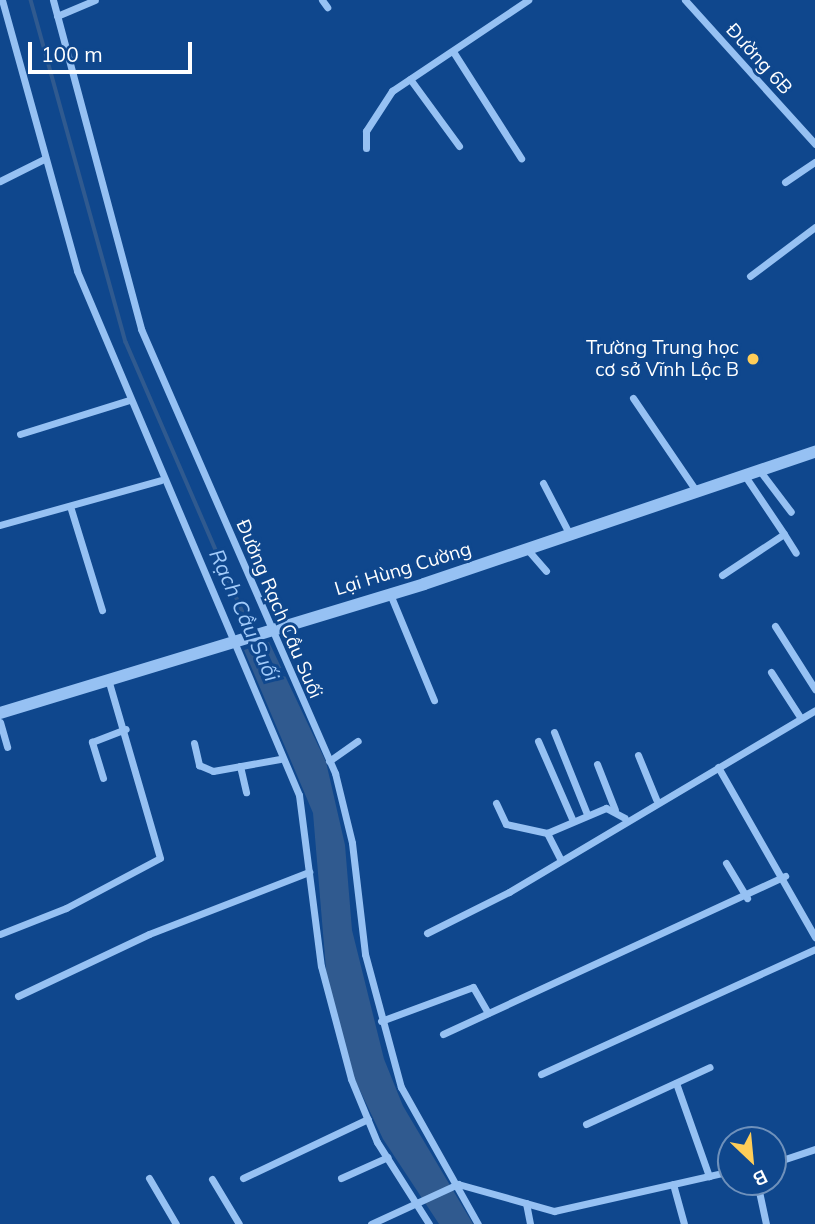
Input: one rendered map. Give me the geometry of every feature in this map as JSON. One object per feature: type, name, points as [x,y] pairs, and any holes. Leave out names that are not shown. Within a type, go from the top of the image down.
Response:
[{"type":"street","points":[[2,0],[77,271],[161,480],[233,640],[280,759],[299,795],[334,1025],[368,1119],[429,1224]]},
{"type":"street","name":"Đường Rạch Cầu Suối","points":[[53,0],[141,329],[268,629],[329,761],[352,843],[381,1021],[401,1087],[478,1224]]},
{"type":"street","points":[[57,16],[95,0]]},
{"type":"street","points":[[366,148],[366,131],[382,102],[410,79],[454,53],[528,0]]},
{"type":"street","name":"Đường 6B","points":[[685,0],[813,142]]},
{"type":"street","points":[[454,53],[521,158]]},
{"type":"street","points":[[410,79],[459,146]]},
{"type":"street","points":[[0,181],[44,159]]},
{"type":"street","points":[[785,182],[815,162]]},
{"type":"street","points":[[750,276],[815,228]]},
{"type":"street","points":[[633,398],[697,492]]},
{"type":"street","points":[[20,434],[129,400]]},
{"type":"street","name":"Lại Hùng Cường","points":[[0,713],[268,629],[390,594],[814,454]]},
{"type":"street","points":[[760,471],[792,512]]},
{"type":"street","points":[[745,476],[796,553]]},
{"type":"street","points":[[0,525],[161,480]]},
{"type":"street","points":[[543,483],[569,535]]},
{"type":"street","points":[[69,506],[102,610]]},
{"type":"street","points":[[722,575],[784,534]]},
{"type":"street","points":[[527,550],[546,571]]},
{"type":"street","points":[[390,594],[434,700]]},
{"type":"street","points":[[775,626],[815,689]]},
{"type":"street","points":[[771,672],[800,718]]},
{"type":"street","points":[[0,934],[66,908],[160,858],[126,729],[108,679]]},
{"type":"street","points":[[427,933],[509,892],[625,818],[815,710]]},
{"type":"street","points":[[0,722],[8,747]]},
{"type":"street","points":[[103,778],[92,742],[126,729]]},
{"type":"street","points":[[554,732],[587,814]]},
{"type":"street","points":[[329,761],[358,741]]},
{"type":"street","points":[[538,741],[572,819]]},
{"type":"street","points":[[194,743],[199,765],[213,771],[280,759]]},
{"type":"street","points":[[638,755],[656,800]]},
{"type":"street","points":[[597,764],[615,810],[625,818]]},
{"type":"street","points":[[240,766],[246,792]]},
{"type":"street","points":[[718,767],[785,876],[815,937]]},
{"type":"street","points":[[496,803],[506,824],[547,833],[572,819],[615,810]]},
{"type":"street","points":[[547,833],[560,858]]},
{"type":"street","points":[[726,863],[747,898]]},
{"type":"street","points":[[18,996],[149,934],[309,872]]},
{"type":"street","points":[[443,1034],[747,898],[785,876]]},
{"type":"street","points":[[541,1074],[815,949]]},
{"type":"street","points":[[381,1021],[472,987],[488,1013]]},
{"type":"street","points":[[586,1124],[710,1067]]},
{"type":"street","points":[[676,1083],[709,1176]]},
{"type":"street","points":[[243,1178],[368,1119]]},
{"type":"street","points":[[787,1158],[815,1149]]},
{"type":"street","points":[[341,1178],[388,1157]]},
{"type":"street","points":[[372,1224],[457,1184],[526,1203],[571,1210],[717,1174]]},
{"type":"street","points":[[149,1178],[176,1224]]},
{"type":"street","points":[[212,1179],[239,1224]]},
{"type":"street","points":[[673,1184],[684,1224]]},
{"type":"street","points":[[760,1196],[765,1224]]},
{"type":"street","points":[[526,1203],[530,1224]]},
{"type":"water","points":[[269,642],[326,762],[345,845],[352,930],[384,1059],[403,1106],[473,1224],[439,1224],[383,1139],[355,1080],[327,981],[313,813],[244,650]]},
{"type":"waterway","name":"Rạch Cầu Suối","points":[[31,0],[126,342],[258,647]]},
{"type":"place","name":"Trường Trung học cơ sở Vĩnh Lộc B","points":[[753,359]]}]
